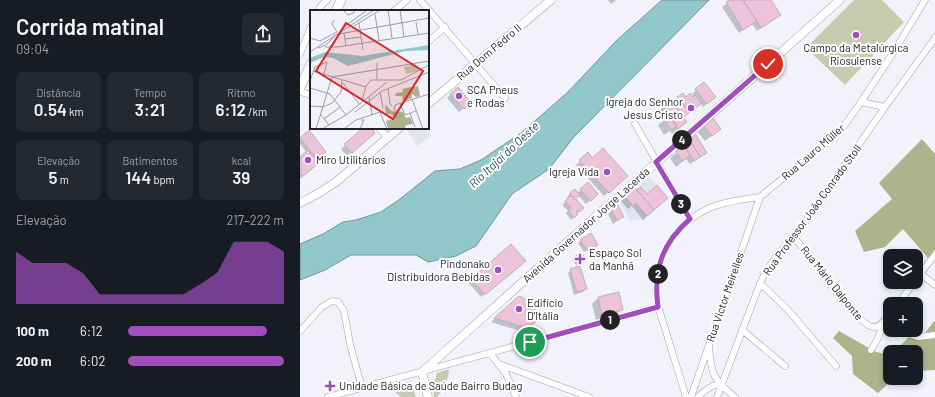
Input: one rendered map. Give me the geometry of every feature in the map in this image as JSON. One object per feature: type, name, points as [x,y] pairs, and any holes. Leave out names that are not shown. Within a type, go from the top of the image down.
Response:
[{"type":"highway","points":[[336,10],[341,0]]},
{"type":"highway","points":[[300,88],[310,66]]},
{"type":"main road","name":"Rua Dom Pedro II","points":[[429,103],[551,0]]},
{"type":"main road","name":"Avenida Governador Jorge Lacerda","points":[[422,372],[656,162],[840,0]]},
{"type":"main road","points":[[300,202],[319,193],[336,182],[399,129]]},
{"type":"main road","points":[[422,372],[428,397]]},
{"type":"street","points":[[318,10],[327,0]]},
{"type":"street","points":[[395,10],[407,0]]},
{"type":"street","points":[[420,0],[505,98]]},
{"type":"street","name":"Rua Lauro Müller","points":[[760,197],[835,135],[861,102],[916,18],[925,0]]},
{"type":"street","points":[[429,41],[445,27]]},
{"type":"street","points":[[300,54],[308,45],[310,32]]},
{"type":"street","name":"Rua Professor João Conrado Stoll","points":[[717,397],[760,283],[771,264],[802,228],[884,107],[935,38]]},
{"type":"street","points":[[300,92],[310,93]]},
{"type":"street","points":[[861,102],[884,107]]},
{"type":"street","points":[[635,124],[690,219]]},
{"type":"street","points":[[380,129],[388,138]]},
{"type":"street","points":[[686,397],[658,307],[657,279],[666,247],[672,237],[690,219],[722,204],[760,197]]},
{"type":"street","name":"Rua Victor Meirelles","points":[[691,397],[760,197]]},
{"type":"street","name":"Rua Mário Dalponte","points":[[794,237],[830,285],[862,321],[869,326],[874,327],[883,323]]},
{"type":"street","points":[[923,269],[935,255]]},
{"type":"street","points":[[923,275],[935,284]]},
{"type":"street","points":[[760,283],[788,310],[836,366]]},
{"type":"street","points":[[300,331],[327,303],[332,301],[338,302],[344,311],[350,344],[362,388]]},
{"type":"street","points":[[328,397],[658,307]]},
{"type":"street","points":[[871,350],[878,340],[883,325]]},
{"type":"street","points":[[742,330],[784,366]]},
{"type":"street","points":[[915,337],[918,338],[935,335]]},
{"type":"street","points":[[709,343],[711,370],[721,386],[735,397]]},
{"type":"street","points":[[490,353],[506,374],[516,397]]},
{"type":"street","points":[[499,364],[589,397]]},
{"type":"street","points":[[698,397],[710,386],[714,376]]},
{"type":"street","points":[[710,386],[721,386]]},
{"type":"shaded area","points":[[407,129],[426,129],[431,135],[417,146]]},
{"type":"shaded area","points":[[649,176],[657,185],[647,194],[641,187],[637,190],[635,188]]},
{"type":"shaded area","points":[[625,196],[633,206],[636,203],[647,216],[644,220],[630,220],[619,202]]},
{"type":"green space","name":"Campo da Metalúrgica Riosulense","points":[[854,0],[882,0],[904,22],[845,85],[806,48]]},
{"type":"green space","points":[[922,139],[935,154],[935,249],[928,258],[923,252],[923,249],[920,249],[903,229],[885,247],[864,252],[855,231],[892,199],[879,183]]},
{"type":"green space","points":[[934,321],[935,370],[923,371],[923,345],[901,345],[909,337],[920,340]]},
{"type":"green space","points":[[839,331],[876,352],[883,354],[883,385],[887,385],[878,393],[853,374],[852,356],[833,338]]},
{"type":"green space","points":[[449,369],[444,387],[437,397],[434,397],[433,387],[437,373]]},
{"type":"green space","points":[[411,381],[416,397],[401,397],[389,387]]},
{"type":"water","name":"Rio Itajaí do Oeste","points":[[662,0],[709,0],[573,138],[549,169],[512,194],[476,246],[456,256],[428,262],[416,255],[351,255],[325,270],[300,280],[300,244],[323,234],[343,222],[356,220],[381,212],[435,171],[460,169],[481,160],[521,133],[568,92],[617,40]]},
{"type":"building","points":[[729,0],[743,0],[757,21],[743,30],[726,2]]},
{"type":"building","points":[[743,0],[771,0],[781,15],[761,28]]},
{"type":"building","points":[[704,82],[716,97],[707,104],[695,89]]},
{"type":"building","name":"SCA Pneus e Rodas","points":[[458,87],[471,103],[464,109],[450,94]]},
{"type":"building","points":[[683,93],[686,97],[690,93],[693,97],[695,95],[702,103],[690,112],[677,97]]},
{"type":"building","points":[[670,100],[687,122],[678,129],[662,105]]},
{"type":"building","points":[[681,102],[690,112],[683,118],[675,106]]},
{"type":"building","points":[[669,115],[677,126],[671,130],[664,118]]},
{"type":"building","points":[[713,118],[721,129],[712,136],[703,125]]},
{"type":"building","points":[[362,129],[372,129],[375,133],[352,153],[344,144]]},
{"type":"building","points":[[309,130],[326,152],[317,159],[300,138]]},
{"type":"building","points":[[696,135],[707,153],[700,157],[690,140]]},
{"type":"building","points":[[690,140],[700,157],[694,161],[684,145]]},
{"type":"building","points":[[684,145],[690,156],[682,161],[676,151]]},
{"type":"building","name":"Igreja Vida","points":[[603,148],[628,176],[609,193],[579,160],[588,152],[592,158]]},
{"type":"building","name":"Miro Utilitários","points":[[308,150],[319,163],[303,176],[300,173],[300,157]]},
{"type":"building","points":[[588,182],[598,194],[591,201],[580,189]]},
{"type":"building","points":[[657,185],[668,198],[654,210],[637,190],[641,187],[647,194]]},
{"type":"building","points":[[635,188],[654,210],[647,216],[636,203],[633,206],[625,196]]},
{"type":"building","points":[[575,189],[580,195],[576,198],[569,194]]},
{"type":"building","points":[[571,195],[584,208],[579,212],[578,210],[576,212],[578,214],[574,218],[568,210],[571,208],[565,201]]},
{"type":"building","points":[[618,205],[624,217],[617,220],[611,209]]},
{"type":"building","points":[[591,233],[598,245],[588,251],[580,240]]},
{"type":"building","name":"Pindonako Distribuidora Bebidas","points":[[511,244],[526,261],[485,295],[471,279]]},
{"type":"building","name":"Espaço Sol da Manhã","points":[[581,252],[586,260],[579,265],[573,258]]},
{"type":"building","points":[[580,266],[587,289],[577,292],[570,269]]},
{"type":"building","points":[[619,292],[623,310],[602,315],[598,297]]},
{"type":"building","name":"Edifício D'Itália","points":[[519,296],[529,301],[541,318],[527,328],[494,318]]},
{"type":"place","name":"Campo da Metalúrgica Riosulense","points":[[856,35]]},
{"type":"place","name":"SCA Pneus e Rodas","points":[[459,96]]},
{"type":"place","name":"Igreja do Senhor Jesus Cristo","points":[[691,108]]},
{"type":"place","name":"Miro Utilitários","points":[[308,160]]},
{"type":"place","name":"Igreja Vida","points":[[607,172]]},
{"type":"place","name":"Espaço Sol da Manhã","points":[[580,259]]},
{"type":"place","name":"Pindonako Distribuidora Bebidas","points":[[498,270]]},
{"type":"place","name":"Edifício D'Itália","points":[[519,309]]},
{"type":"place","name":"Unidade Básica de Saúde Bairro Budag","points":[[330,386]]},
{"type":"route","points":[[530,342],[658,307],[657,279],[662,258],[672,237],[690,219],[656,162],[768,64]]}]
